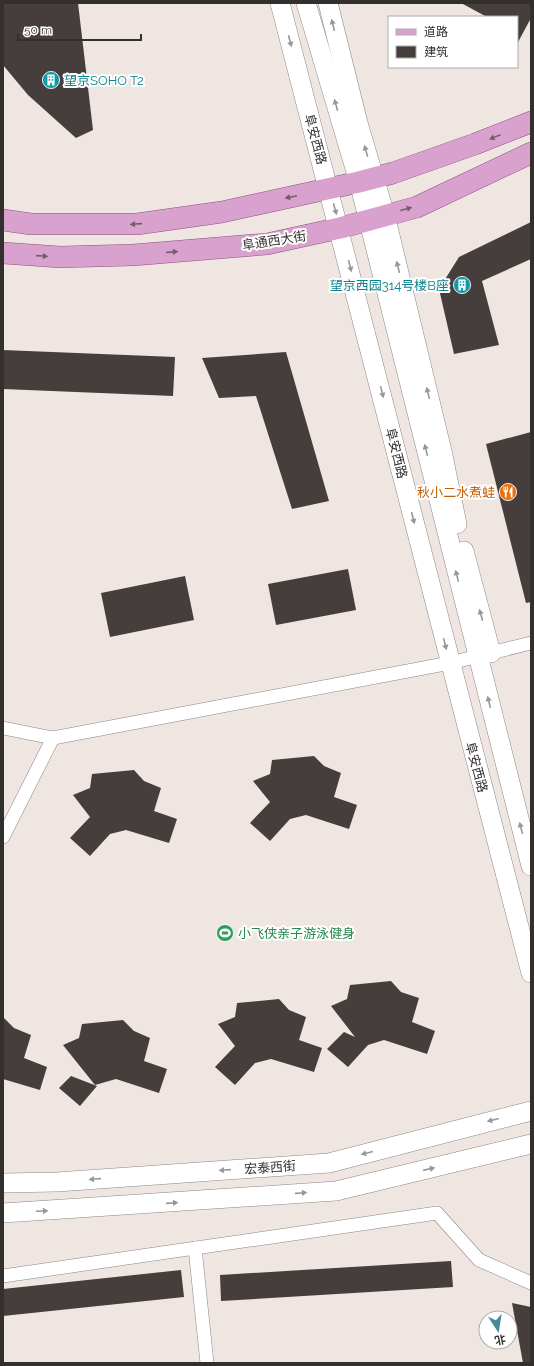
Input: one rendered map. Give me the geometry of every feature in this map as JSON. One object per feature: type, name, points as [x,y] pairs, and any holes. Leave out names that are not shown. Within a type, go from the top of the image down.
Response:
[{"type":"main road","name":"阜安西路","points":[[280,3],[330,189],[450,663],[531,973]]},
{"type":"main road","points":[[306,3],[367,180],[377,218],[484,654],[531,866]]},
{"type":"main road","points":[[328,3],[358,122],[367,180]]},
{"type":"main road","points":[[3,220],[31,224],[137,224],[222,212],[367,180],[475,144],[531,122]]},
{"type":"main road","name":"阜通西大街","points":[[3,253],[60,257],[133,255],[267,244],[340,228],[416,206],[531,153]]},
{"type":"main road","name":"宏泰西街","points":[[3,1183],[57,1182],[329,1163],[531,1111]]},
{"type":"main road","points":[[3,1213],[336,1191],[531,1144]]},
{"type":"street","points":[[3,728],[53,738],[450,663],[531,643]]},
{"type":"street","points":[[3,837],[53,738]]},
{"type":"street","points":[[3,1276],[436,1213],[479,1260],[531,1283]]},
{"type":"street","points":[[195,1248],[207,1363]]},
{"type":"building","name":"望京SOHO T2","points":[[3,3],[78,3],[93,130],[76,138],[28,95],[3,65]]},
{"type":"building","points":[[461,3],[531,3],[531,18],[518,42],[518,16],[485,16]]},
{"type":"building","name":"望京西园314号楼B座","points":[[531,222],[531,259],[482,281],[499,345],[454,354],[439,289],[459,257]]},
{"type":"building","points":[[3,350],[175,357],[173,396],[3,389]]},
{"type":"building","points":[[286,352],[329,501],[292,509],[256,396],[219,398],[202,358]]},
{"type":"building","points":[[531,432],[531,602],[526,603],[486,444]]},
{"type":"building","points":[[348,569],[356,610],[276,625],[268,584]]},
{"type":"building","points":[[185,576],[194,620],[110,637],[101,593]]},
{"type":"building","points":[[314,756],[324,766],[341,773],[334,797],[357,805],[349,829],[306,815],[290,819],[270,841],[250,823],[270,802],[253,781],[270,774],[272,760]]},
{"type":"building","points":[[134,770],[144,781],[161,788],[154,811],[177,819],[169,843],[126,830],[110,834],[90,856],[70,838],[90,817],[73,795],[90,788],[92,774]]},
{"type":"building","points":[[391,981],[401,992],[419,998],[412,1022],[435,1031],[427,1054],[384,1040],[368,1045],[348,1067],[327,1049],[344,1032],[355,1037],[331,1006],[347,999],[350,985]]},
{"type":"building","points":[[279,999],[289,1010],[306,1017],[299,1040],[322,1048],[314,1072],[271,1059],[255,1063],[235,1085],[215,1067],[235,1046],[218,1024],[235,1017],[237,1003]]},
{"type":"building","points":[[3,1017],[14,1028],[31,1035],[24,1058],[47,1067],[40,1090],[3,1079]]},
{"type":"building","points":[[123,1020],[134,1031],[150,1038],[144,1061],[167,1069],[159,1093],[116,1079],[95,1085],[63,1045],[79,1038],[82,1024]]},
{"type":"building","points":[[71,1076],[97,1086],[80,1106],[59,1088]]},
{"type":"building","points":[[451,1261],[453,1287],[221,1301],[220,1275]]},
{"type":"building","points":[[181,1270],[184,1297],[3,1316],[3,1289]]},
{"type":"building","points":[[512,1303],[531,1307],[531,1363],[523,1363],[518,1336],[518,1310],[513,1310]]},
{"type":"place","name":"望京SOHO T2","points":[[51,80]]},
{"type":"place","name":"望京西园314号楼B座","points":[[462,285]]},
{"type":"place","name":"秋小二水煮蛙","points":[[508,492]]},
{"type":"place","name":"小飞侠亲子游泳健身","points":[[225,933]]}]
